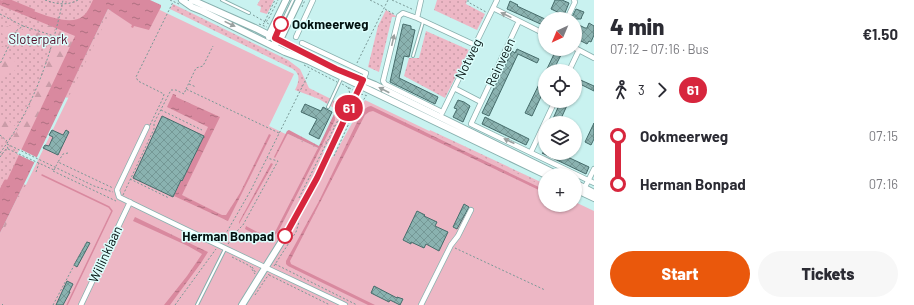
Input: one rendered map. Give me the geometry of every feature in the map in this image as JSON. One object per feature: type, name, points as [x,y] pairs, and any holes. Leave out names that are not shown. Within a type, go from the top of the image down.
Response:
[{"type":"main road","points":[[192,0],[216,9],[259,30],[343,75]]},
{"type":"main road","points":[[271,45],[286,0]]},
{"type":"main road","points":[[271,45],[299,0]]},
{"type":"main road","points":[[184,1],[192,7],[271,45],[440,118],[544,168]]},
{"type":"main road","points":[[361,83],[538,171]]},
{"type":"main road","points":[[242,305],[267,268],[317,178],[361,83]]},
{"type":"main road","points":[[584,190],[594,193]]},
{"type":"main road","points":[[584,190],[594,198]]},
{"type":"street","points":[[296,37],[314,0]]},
{"type":"street","points":[[417,18],[421,0]]},
{"type":"street","name":"Notweg","points":[[440,118],[497,0]]},
{"type":"street","points":[[570,12],[575,2],[574,0]]},
{"type":"street","points":[[493,8],[538,30]]},
{"type":"street","points":[[442,112],[385,84],[383,81],[399,16],[403,13],[417,18],[475,45]]},
{"type":"street","name":"Reinveen","points":[[520,21],[471,124],[531,152]]},
{"type":"street","points":[[302,42],[366,73],[361,83]]},
{"type":"street","points":[[582,52],[594,58]]},
{"type":"street","name":"Reinveen","points":[[454,88],[481,102]]},
{"type":"street","points":[[552,108],[531,152],[594,183]]},
{"type":"street","points":[[147,127],[117,191],[119,196],[129,204],[217,247],[225,249],[267,268],[345,305]]},
{"type":"street","points":[[584,190],[594,169]]},
{"type":"street","name":"Willinklaan","points":[[81,305],[129,204]]},
{"type":"street","points":[[422,305],[451,245],[458,236],[471,210]]},
{"type":"lane","points":[[222,0],[250,13]]},
{"type":"lane","points":[[274,38],[293,0]]},
{"type":"lane","points":[[413,56],[423,21]]},
{"type":"lane","points":[[328,107],[343,75]]},
{"type":"lane","points":[[197,305],[225,249]]},
{"type":"path","points":[[45,0],[62,4],[73,3],[78,0]]},
{"type":"path","points":[[0,153],[18,127],[42,74],[50,53],[63,0]]},
{"type":"path","points":[[266,22],[275,0]]},
{"type":"path","points":[[259,30],[262,24],[266,22],[278,0]]},
{"type":"path","points":[[370,0],[399,16]]},
{"type":"path","points":[[355,67],[388,0]]},
{"type":"path","points":[[392,0],[419,12]]},
{"type":"path","points":[[468,0],[468,2],[490,14]]},
{"type":"path","points":[[147,127],[151,122],[164,94],[138,81],[136,77],[174,1]]},
{"type":"path","points":[[250,13],[266,22]]},
{"type":"path","points":[[0,14],[23,26],[55,35]]},
{"type":"path","points":[[0,64],[16,31],[23,26]]},
{"type":"path","points":[[123,195],[154,129],[154,123],[171,90],[176,90],[184,94],[196,68],[203,66],[213,46]]},
{"type":"path","points":[[175,305],[217,247],[251,190],[310,70]]},
{"type":"path","points":[[188,84],[196,87]]},
{"type":"path","points":[[348,87],[350,96]]},
{"type":"path","points":[[186,89],[279,134]]},
{"type":"path","points":[[161,110],[202,130]]},
{"type":"path","points":[[298,202],[340,116]]},
{"type":"path","points":[[0,135],[8,141]]},
{"type":"path","points":[[6,144],[8,148],[17,151]]},
{"type":"path","points":[[6,144],[37,161],[56,168],[94,186],[114,193],[117,191]]},
{"type":"path","points":[[0,157],[8,148]]},
{"type":"path","points":[[54,170],[63,154],[68,152]]},
{"type":"path","points":[[225,249],[243,225],[278,161],[267,158]]},
{"type":"path","points":[[37,161],[54,170],[53,172],[129,204]]},
{"type":"path","points":[[58,162],[117,191]]},
{"type":"path","points":[[36,172],[40,163]]},
{"type":"path","points":[[130,179],[169,198]]},
{"type":"path","points":[[52,305],[87,241]]},
{"type":"path","points":[[451,245],[545,290]]},
{"type":"path","points":[[217,247],[225,249],[250,266],[257,277],[261,278]]},
{"type":"path","points":[[248,260],[261,278]]},
{"type":"path","points":[[252,299],[267,268],[275,264],[357,305]]},
{"type":"path","points":[[267,268],[268,275]]},
{"type":"path","points":[[261,278],[268,275],[330,305]]},
{"type":"green space","name":"Sloterpark","points":[[0,0],[100,0],[0,203]]},
{"type":"green space","points":[[116,0],[139,0],[294,74],[269,126],[333,157],[365,100],[538,184],[538,212],[582,212],[582,205],[594,211],[594,305],[0,305],[0,238]]},
{"type":"green space","points":[[260,0],[274,0],[267,14],[260,12],[261,7],[257,5]]},
{"type":"green space","points":[[437,0],[467,0],[466,4],[485,14],[477,30],[434,10]]},
{"type":"green space","points":[[173,4],[288,60],[300,69],[309,88],[347,107],[300,197],[265,256],[261,258],[231,243],[288,134],[318,148],[275,231],[265,234],[257,232],[247,226],[244,228],[252,234],[265,238],[278,232],[334,120],[334,108],[319,99],[295,90],[298,84],[298,76],[296,71],[293,69],[170,9]]},
{"type":"green space","points":[[108,9],[133,25],[69,98],[65,97]]},
{"type":"green space","points":[[386,10],[396,17],[392,17],[379,72],[368,67],[378,26]]},
{"type":"green space","points":[[12,25],[16,25],[30,33],[37,33],[49,25],[55,27],[51,45],[31,43],[25,40],[24,35],[20,33],[12,39],[2,34],[5,27]]},
{"type":"green space","points":[[59,28],[74,34],[75,37],[22,150],[12,145],[10,142],[21,125],[45,70]]},
{"type":"green space","points":[[426,31],[469,50],[445,98],[404,76],[409,58],[419,58]]},
{"type":"green space","points":[[0,45],[6,48],[7,57],[16,62],[17,68],[13,72],[0,77]]},
{"type":"green space","points":[[2,118],[16,127],[8,140],[0,132],[0,122]]},
{"type":"green space","points":[[430,130],[538,181],[538,187],[428,134]]},
{"type":"green space","points":[[24,184],[29,187],[0,246],[0,233]]},
{"type":"water","points":[[0,0],[55,18],[66,20],[75,20],[83,16],[88,11],[93,0],[150,0],[161,5],[161,7],[149,30],[134,26],[133,28],[131,27],[132,25],[108,9],[0,233],[0,195],[75,36],[2,6],[0,5]]},
{"type":"water","points":[[173,94],[176,95],[176,97],[220,117],[182,195],[222,215],[226,215],[240,193],[269,134],[271,135],[228,221],[174,196],[208,127],[167,107]]},
{"type":"water","points":[[371,106],[538,187],[538,190],[373,111],[369,112],[365,115],[290,261],[291,264],[375,305],[368,305],[286,264],[286,261],[319,201],[360,116],[366,108]]},
{"type":"water","points":[[334,114],[335,120],[278,232],[270,237],[262,237],[245,229],[246,226],[257,232],[268,235],[275,232],[318,148],[288,134],[275,158],[274,157],[287,131],[289,130],[319,146]]},
{"type":"water","points":[[271,163],[273,164],[239,224],[239,222]]},
{"type":"water","points":[[135,217],[208,252],[170,305],[164,305],[202,254],[133,221]]},
{"type":"pier","points":[[20,149],[38,158],[36,163],[17,154]]},
{"type":"building","points":[[555,0],[562,0],[569,3],[565,12],[558,12],[551,9]]},
{"type":"building","points":[[510,1],[538,16],[538,23],[507,9]]},
{"type":"building","points":[[576,9],[584,12],[582,17],[582,12],[574,12]]},
{"type":"building","points":[[589,23],[594,26],[594,35],[591,42],[589,41],[587,44],[582,42],[582,26],[587,28]]},
{"type":"building","points":[[403,24],[411,26],[411,29],[415,30],[409,57],[404,56],[399,78],[438,97],[435,104],[390,82]]},
{"type":"building","points":[[517,49],[539,59],[537,63],[518,54],[489,116],[482,113],[512,51],[515,53]]},
{"type":"building","points":[[553,56],[560,56],[556,64],[549,64]]},
{"type":"building","points":[[582,81],[594,86],[594,91],[582,85]]},
{"type":"building","points":[[538,86],[538,103],[532,116],[525,113]]},
{"type":"building","points":[[458,100],[470,106],[463,122],[453,117],[457,109],[454,108]]},
{"type":"building","points":[[305,104],[321,111],[323,107],[332,112],[319,139],[309,134],[317,119],[301,112]]},
{"type":"building","points":[[558,108],[566,108],[562,116],[554,116]]},
{"type":"building","points":[[162,116],[204,136],[173,197],[133,178]]},
{"type":"building","points":[[485,117],[529,139],[526,145],[482,124]]},
{"type":"building","points":[[594,123],[594,139],[591,145],[585,142]]},
{"type":"building","points":[[52,130],[63,135],[66,130],[69,132],[58,155],[43,148],[45,145],[49,146],[53,137],[49,135]]},
{"type":"building","points":[[557,160],[574,160],[589,167],[586,174],[582,172],[582,168],[573,168]]},
{"type":"building","points":[[464,204],[469,207],[457,229],[453,227]]},
{"type":"building","points":[[417,211],[437,222],[435,226],[448,232],[439,251],[426,244],[424,248],[403,240]]},
{"type":"building","points":[[87,242],[90,243],[77,267],[74,265]]},
{"type":"building","points":[[67,281],[73,284],[70,292],[63,305],[56,305]]},
{"type":"building","points":[[374,286],[397,298],[403,299],[400,305],[390,300],[389,302],[371,293]]},
{"type":"waterway","points":[[5,0],[32,11]]},
{"type":"waterway","points":[[42,175],[109,207],[112,211],[67,305]]},
{"type":"waterway","points":[[0,194],[6,182]]},
{"type":"bus line","name":"61","points":[[281,24],[275,38],[344,73],[363,80],[317,178],[285,236]]},
{"type":"place","name":"Ookmeerweg","points":[[281,24]]},
{"type":"place","name":"Herman Bonpad","points":[[285,236]]}]
